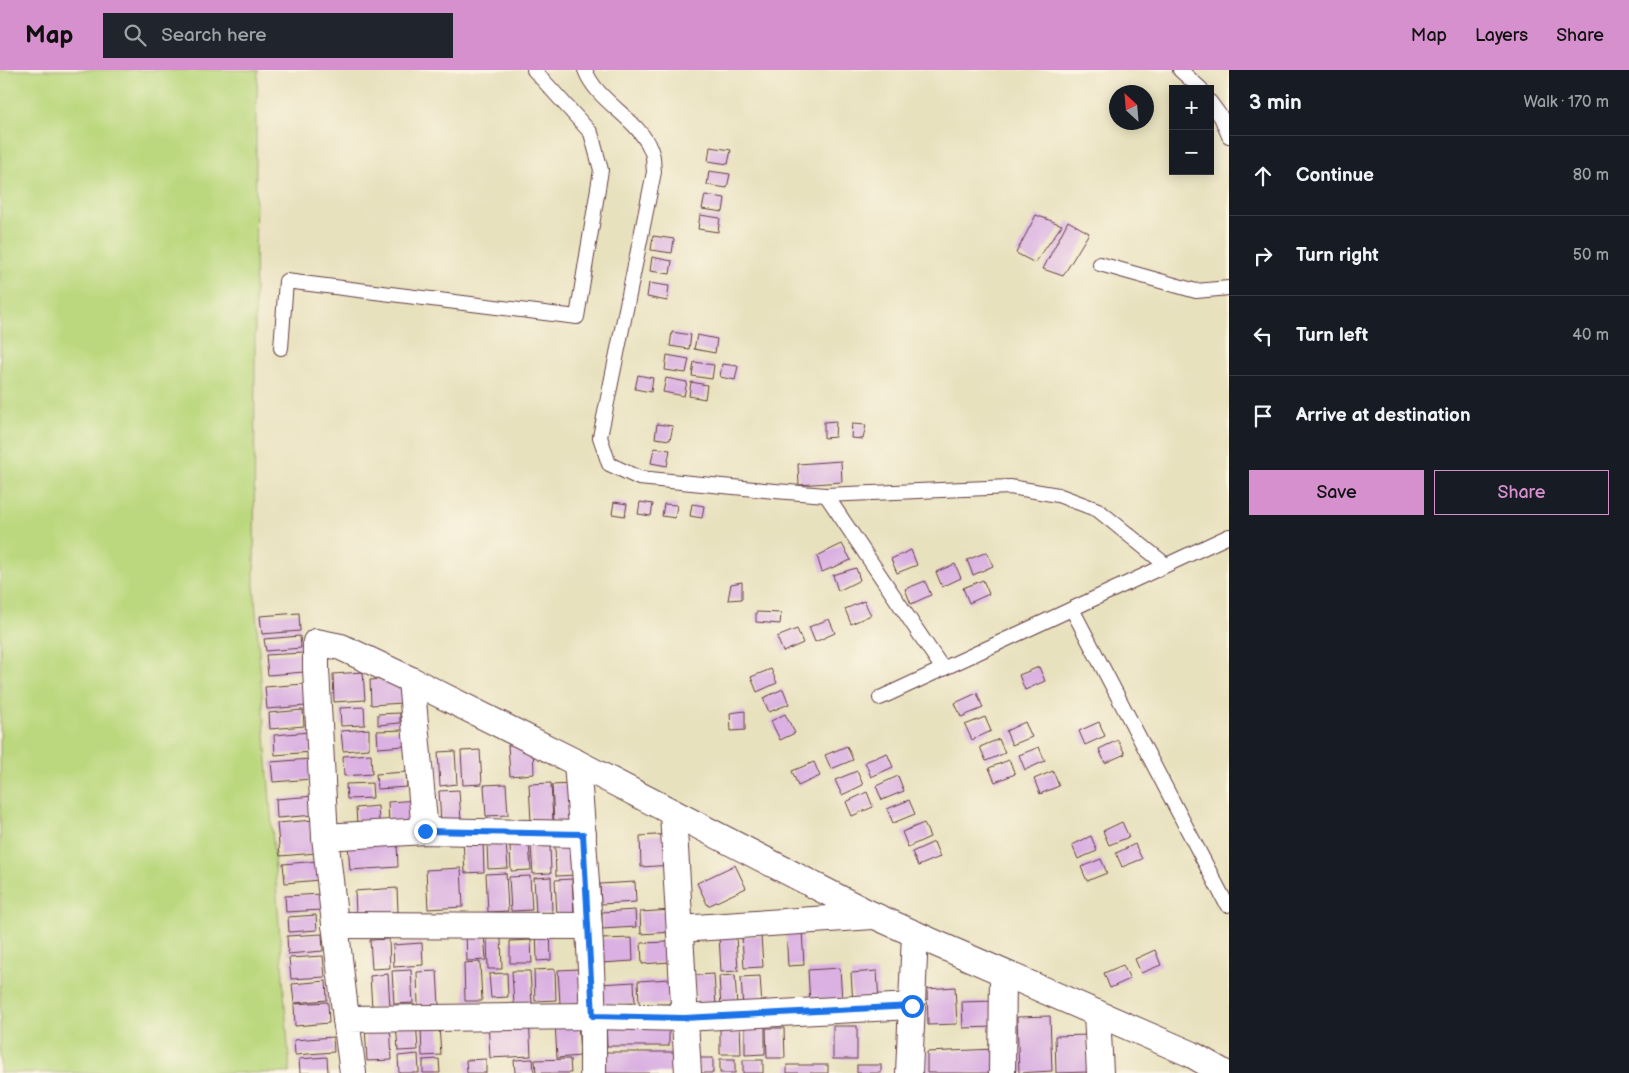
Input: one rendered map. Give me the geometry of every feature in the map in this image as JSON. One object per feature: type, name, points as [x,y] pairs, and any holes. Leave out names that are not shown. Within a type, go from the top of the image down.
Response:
[{"type":"street","points":[[353,1073],[325,837],[316,642],[341,647],[411,680],[876,916],[1191,1054],[1224,1073]]},
{"type":"street","points":[[411,680],[425,831]]},
{"type":"street","points":[[577,764],[589,926],[593,1016],[593,1073]]},
{"type":"street","points":[[673,813],[688,1073]]},
{"type":"street","points":[[325,837],[425,831],[583,834]]},
{"type":"street","points":[[680,929],[876,916]]},
{"type":"street","points":[[334,925],[589,926]]},
{"type":"street","points":[[909,1073],[915,934]]},
{"type":"street","points":[[1002,972],[1002,1073]]},
{"type":"street","points":[[346,1019],[593,1016],[684,1018],[912,1006]]},
{"type":"street","points":[[1097,1013],[1100,1073]]},
{"type":"lane","points":[[281,348],[286,281],[577,317],[601,170],[591,133],[534,70]]},
{"type":"lane","points":[[585,70],[598,92],[641,134],[652,153],[654,172],[600,437],[609,464],[639,478],[826,494],[1010,487],[1058,496],[1098,510],[1166,565]]},
{"type":"lane","points":[[1180,70],[1197,85]]},
{"type":"lane","points":[[1214,108],[1229,136]]},
{"type":"lane","points":[[1100,264],[1196,291],[1229,288]]},
{"type":"lane","points":[[826,494],[943,669]]},
{"type":"lane","points":[[880,698],[1229,536]]},
{"type":"lane","points":[[1072,609],[1227,905]]},
{"type":"green space","points":[[0,70],[258,70],[256,119],[254,585],[290,1073],[0,1073]]},
{"type":"building","points":[[710,147],[731,150],[728,164],[708,161]]},
{"type":"building","points":[[709,171],[730,174],[727,188],[707,185]]},
{"type":"building","points":[[705,195],[725,198],[723,212],[702,209]]},
{"type":"building","points":[[700,215],[720,218],[718,232],[698,229]]},
{"type":"building","points":[[1036,215],[1062,225],[1035,263],[1016,253]]},
{"type":"building","points":[[1068,221],[1089,233],[1063,276],[1043,269]]},
{"type":"building","points":[[653,236],[674,239],[672,253],[651,250]]},
{"type":"building","points":[[652,257],[672,261],[670,274],[650,271]]},
{"type":"building","points":[[649,283],[669,286],[667,301],[647,297]]},
{"type":"building","points":[[672,332],[691,335],[689,349],[670,346]]},
{"type":"building","points":[[697,335],[717,339],[715,353],[694,349]]},
{"type":"building","points":[[667,355],[689,359],[686,373],[665,370]]},
{"type":"building","points":[[694,362],[714,365],[712,379],[692,376]]},
{"type":"building","points":[[722,364],[738,366],[735,380],[720,377]]},
{"type":"building","points":[[638,375],[653,378],[651,392],[635,389]]},
{"type":"building","points":[[666,378],[687,382],[684,396],[663,392]]},
{"type":"building","points":[[691,382],[707,385],[705,399],[689,396]]},
{"type":"building","points":[[836,421],[835,437],[824,438],[824,422]]},
{"type":"building","points":[[657,424],[673,426],[670,440],[655,438]]},
{"type":"building","points":[[852,424],[866,425],[863,439],[851,438]]},
{"type":"building","points":[[654,448],[670,450],[667,466],[651,463]]},
{"type":"building","points":[[841,461],[842,482],[799,485],[798,464]]},
{"type":"building","points":[[614,502],[627,504],[625,516],[612,514]]},
{"type":"building","points":[[640,502],[653,504],[651,516],[638,514]]},
{"type":"building","points":[[664,504],[677,505],[675,518],[662,516]]},
{"type":"building","points":[[692,504],[704,506],[702,518],[690,516]]},
{"type":"building","points":[[842,544],[851,560],[822,572],[817,556]]},
{"type":"building","points":[[911,550],[917,565],[897,573],[891,559]]},
{"type":"building","points":[[987,552],[993,566],[973,575],[967,560]]},
{"type":"building","points":[[955,564],[961,578],[942,587],[936,572]]},
{"type":"building","points":[[856,568],[860,580],[838,591],[833,575]]},
{"type":"building","points":[[983,580],[989,594],[969,603],[963,588]]},
{"type":"building","points":[[925,581],[931,595],[911,604],[905,589]]},
{"type":"building","points":[[742,582],[742,599],[728,600],[731,584]]},
{"type":"building","points":[[864,601],[871,615],[851,624],[845,609]]},
{"type":"building","points":[[756,612],[781,613],[780,624],[756,622]]},
{"type":"building","points":[[299,613],[300,631],[262,634],[260,616]]},
{"type":"building","points":[[829,619],[835,633],[815,642],[809,627]]},
{"type":"building","points":[[797,629],[803,643],[783,652],[777,637]]},
{"type":"building","points":[[300,636],[301,648],[266,651],[264,639]]},
{"type":"building","points":[[303,653],[304,672],[268,675],[266,655]]},
{"type":"building","points":[[1039,667],[1045,681],[1025,690],[1019,675]]},
{"type":"building","points":[[771,669],[777,683],[757,692],[751,677]]},
{"type":"building","points":[[363,672],[365,700],[334,702],[333,674]]},
{"type":"building","points":[[401,678],[403,703],[371,705],[370,680]]},
{"type":"building","points":[[304,684],[306,706],[267,709],[265,687]]},
{"type":"building","points":[[783,689],[789,704],[769,712],[763,698]]},
{"type":"building","points":[[977,693],[983,708],[961,717],[955,703]]},
{"type":"building","points":[[364,707],[365,725],[341,726],[340,708]]},
{"type":"building","points":[[303,710],[304,726],[270,729],[269,713]]},
{"type":"building","points":[[745,711],[745,730],[731,731],[730,713]]},
{"type":"building","points":[[400,713],[400,723],[378,725],[378,714]]},
{"type":"building","points":[[785,714],[795,733],[780,740],[771,721]]},
{"type":"building","points":[[985,717],[991,731],[972,740],[965,725]]},
{"type":"building","points":[[1025,722],[1032,737],[1012,745],[1006,731]]},
{"type":"building","points":[[1099,722],[1105,736],[1085,745],[1079,731]]},
{"type":"building","points":[[369,729],[369,749],[343,751],[341,731]]},
{"type":"building","points":[[403,730],[404,746],[378,748],[377,731]]},
{"type":"building","points":[[310,732],[312,752],[275,755],[274,735]]},
{"type":"building","points":[[999,739],[1005,753],[986,761],[980,747]]},
{"type":"building","points":[[1118,740],[1125,754],[1105,763],[1099,749]]},
{"type":"building","points":[[533,744],[534,774],[510,776],[508,745]]},
{"type":"building","points":[[847,746],[853,760],[831,769],[825,755]]},
{"type":"building","points":[[1039,747],[1045,761],[1025,770],[1019,755]]},
{"type":"building","points":[[480,750],[482,784],[463,785],[461,751]]},
{"type":"building","points":[[455,751],[457,784],[440,786],[438,752]]},
{"type":"building","points":[[887,753],[893,767],[871,777],[865,762]]},
{"type":"building","points":[[371,754],[372,774],[344,776],[343,756]]},
{"type":"building","points":[[310,759],[312,779],[273,782],[271,762]]},
{"type":"building","points":[[1009,760],[1015,774],[995,782],[989,768]]},
{"type":"building","points":[[814,762],[820,776],[798,786],[792,771]]},
{"type":"building","points":[[857,771],[863,785],[842,795],[835,780]]},
{"type":"building","points":[[1053,771],[1059,786],[1040,794],[1034,779]]},
{"type":"building","points":[[406,772],[407,787],[377,789],[376,774]]},
{"type":"building","points":[[898,776],[904,791],[882,800],[876,786]]},
{"type":"building","points":[[372,783],[373,798],[347,799],[346,784]]},
{"type":"building","points":[[551,783],[553,821],[531,822],[529,784]]},
{"type":"building","points":[[506,784],[508,815],[486,816],[484,785]]},
{"type":"building","points":[[573,784],[575,822],[554,823],[552,785]]},
{"type":"building","points":[[459,790],[461,821],[441,823],[439,791]]},
{"type":"building","points":[[867,792],[873,807],[852,816],[846,802]]},
{"type":"building","points":[[314,796],[315,815],[277,818],[276,799]]},
{"type":"building","points":[[419,800],[420,823],[389,825],[388,802]]},
{"type":"building","points":[[909,800],[915,814],[893,823],[887,809]]},
{"type":"building","points":[[378,806],[379,823],[357,824],[356,808]]},
{"type":"building","points":[[314,820],[317,853],[280,856],[277,823]]},
{"type":"building","points":[[1122,822],[1129,837],[1109,845],[1103,831]]},
{"type":"building","points":[[924,823],[930,837],[908,847],[902,832]]},
{"type":"building","points":[[671,834],[672,865],[641,867],[640,836]]},
{"type":"building","points":[[1091,836],[1097,851],[1078,859],[1072,845]]},
{"type":"building","points":[[483,839],[484,872],[465,873],[463,840]]},
{"type":"building","points":[[397,841],[398,867],[350,870],[348,844]]},
{"type":"building","points":[[506,842],[508,868],[488,869],[487,844]]},
{"type":"building","points":[[934,842],[940,857],[918,866],[912,852]]},
{"type":"building","points":[[529,844],[531,870],[511,871],[510,845]]},
{"type":"building","points":[[1135,844],[1142,859],[1122,867],[1116,853]]},
{"type":"building","points":[[550,845],[551,873],[533,874],[531,846]]},
{"type":"building","points":[[575,845],[576,875],[556,876],[555,846]]},
{"type":"building","points":[[1101,859],[1107,873],[1087,881],[1081,867]]},
{"type":"building","points":[[319,861],[320,880],[285,883],[283,864]]},
{"type":"building","points":[[735,865],[746,888],[708,906],[697,883]]},
{"type":"building","points":[[461,868],[463,907],[428,909],[426,870]]},
{"type":"building","points":[[506,873],[508,911],[488,912],[486,874]]},
{"type":"building","points":[[530,876],[532,910],[511,911],[509,877]]},
{"type":"building","points":[[551,877],[552,913],[536,914],[534,878]]},
{"type":"building","points":[[572,879],[574,914],[557,915],[555,880]]},
{"type":"building","points":[[635,882],[636,902],[601,904],[600,884]]},
{"type":"building","points":[[397,888],[398,912],[356,914],[355,891]]},
{"type":"building","points":[[321,894],[322,910],[286,912],[285,896]]},
{"type":"building","points":[[635,910],[636,927],[602,929],[602,912]]},
{"type":"building","points":[[673,910],[674,932],[641,934],[640,912]]},
{"type":"building","points":[[316,915],[317,930],[289,932],[288,917]]},
{"type":"building","points":[[550,928],[551,960],[537,961],[536,929]]},
{"type":"building","points":[[802,930],[804,965],[788,966],[786,931]]},
{"type":"building","points":[[484,933],[486,960],[467,961],[466,934]]},
{"type":"building","points":[[322,934],[323,951],[288,954],[287,936]]},
{"type":"building","points":[[736,934],[738,971],[721,972],[719,935]]},
{"type":"building","points":[[761,935],[763,967],[744,968],[742,937]]},
{"type":"building","points":[[487,938],[501,938],[502,969],[488,969]]},
{"type":"building","points":[[632,938],[633,961],[602,963],[601,939]]},
{"type":"building","points":[[389,939],[390,968],[372,969],[370,940]]},
{"type":"building","points":[[531,940],[532,963],[510,963],[510,941]]},
{"type":"building","points":[[669,942],[670,962],[642,964],[641,943]]},
{"type":"building","points":[[422,943],[423,965],[394,967],[393,945]]},
{"type":"building","points":[[1155,950],[1161,965],[1141,973],[1135,959]]},
{"type":"building","points":[[323,956],[325,977],[291,979],[289,958]]},
{"type":"building","points":[[480,962],[482,1001],[465,1001],[464,963]]},
{"type":"building","points":[[1123,965],[1130,979],[1110,988],[1104,973]]},
{"type":"building","points":[[840,968],[842,1001],[810,1003],[808,970]]},
{"type":"building","points":[[555,969],[556,1000],[535,1001],[534,970]]},
{"type":"building","points":[[579,969],[581,1003],[560,1004],[558,970]]},
{"type":"building","points":[[411,970],[413,1003],[394,1004],[392,971]]},
{"type":"building","points":[[437,971],[439,1005],[418,1006],[417,972]]},
{"type":"building","points":[[512,971],[530,971],[532,1004],[514,1005]]},
{"type":"building","points":[[877,971],[879,1002],[853,1004],[851,973]]},
{"type":"building","points":[[507,973],[508,997],[491,998],[489,974]]},
{"type":"building","points":[[388,974],[390,1007],[372,1008],[370,976]]},
{"type":"building","points":[[714,974],[716,1006],[696,1007],[695,975]]},
{"type":"building","points":[[735,975],[737,1006],[721,1007],[719,976]]},
{"type":"building","points":[[760,976],[762,1007],[743,1008],[741,977]]},
{"type":"building","points":[[670,979],[671,1004],[639,1005],[638,981]]},
{"type":"building","points":[[326,981],[327,1000],[294,1003],[292,984]]},
{"type":"building","points":[[634,982],[635,1003],[601,1005],[600,984]]},
{"type":"building","points":[[955,987],[957,1024],[928,1025],[927,989]]},
{"type":"building","points":[[993,1001],[994,1027],[963,1028],[962,1002]]},
{"type":"building","points":[[328,1002],[329,1023],[295,1026],[294,1004]]},
{"type":"building","points":[[1050,1016],[1052,1071],[1019,1073],[1017,1017]]},
{"type":"building","points":[[529,1017],[531,1056],[490,1058],[488,1020]]},
{"type":"building","points":[[416,1020],[418,1050],[398,1051],[396,1021]]},
{"type":"building","points":[[669,1020],[669,1046],[607,1046],[606,1021]]},
{"type":"building","points":[[578,1021],[580,1056],[557,1058],[555,1022]]},
{"type":"building","points":[[720,1023],[740,1023],[741,1054],[720,1054]]},
{"type":"building","points":[[390,1024],[392,1060],[367,1061],[365,1026]]},
{"type":"building","points":[[765,1025],[765,1054],[745,1055],[745,1026]]},
{"type":"building","points":[[439,1026],[441,1055],[422,1056],[421,1027]]},
{"type":"building","points":[[833,1026],[857,1026],[857,1059],[833,1059]]},
{"type":"building","points":[[766,1028],[784,1028],[785,1058],[767,1058]]},
{"type":"building","points":[[1088,1035],[1089,1072],[1056,1073],[1055,1036]]},
{"type":"building","points":[[333,1037],[334,1052],[295,1055],[294,1040]]},
{"type":"building","points":[[995,1049],[996,1073],[927,1073],[927,1052]]},
{"type":"building","points":[[604,1052],[676,1052],[676,1073],[604,1073]]},
{"type":"building","points":[[418,1054],[419,1073],[399,1073],[398,1056]]},
{"type":"building","points":[[327,1057],[328,1073],[300,1073],[299,1059]]},
{"type":"building","points":[[697,1058],[713,1058],[713,1073],[697,1073]]},
{"type":"building","points":[[439,1059],[440,1073],[423,1073],[423,1060]]},
{"type":"building","points":[[486,1059],[486,1073],[467,1073],[466,1060]]},
{"type":"building","points":[[533,1059],[534,1073],[515,1073],[514,1060]]},
{"type":"building","points":[[570,1059],[571,1073],[536,1073],[535,1060]]},
{"type":"building","points":[[720,1059],[735,1059],[735,1073],[720,1073]]},
{"type":"building","points":[[743,1060],[763,1060],[763,1073],[743,1073]]},
{"type":"building","points":[[787,1065],[828,1065],[828,1073],[787,1073]]},
{"type":"building","points":[[857,1065],[881,1065],[881,1073],[857,1073]]},
{"type":"route","points":[[425,831],[583,834],[593,1016],[684,1018],[912,1006]]}]
